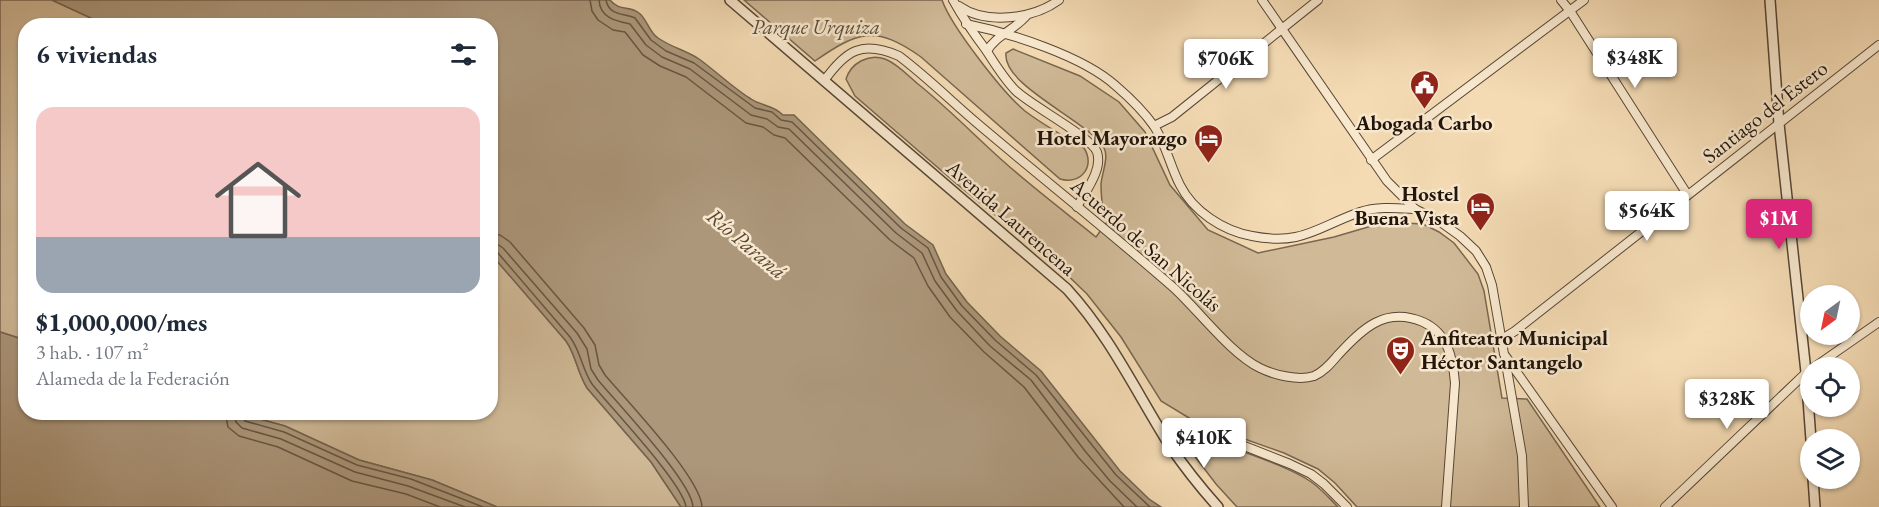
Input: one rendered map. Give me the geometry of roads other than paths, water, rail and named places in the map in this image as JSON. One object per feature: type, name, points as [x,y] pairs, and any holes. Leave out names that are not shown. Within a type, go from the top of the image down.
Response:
[{"type":"street","name":"Avenida Laurencena","points":[[730,0],[1067,289],[1108,341],[1186,468],[1218,507]]},
{"type":"street","points":[[954,2],[974,14],[1004,17],[1027,15],[1051,6],[1059,0]]},
{"type":"street","points":[[1262,0],[1387,181],[1415,209],[1439,221],[1460,236],[1476,251],[1486,267],[1492,285],[1522,456],[1524,507]]},
{"type":"street","points":[[1154,126],[1172,117],[1318,0]]},
{"type":"street","points":[[1561,0],[1570,10],[1688,194]]},
{"type":"street","points":[[1371,160],[1584,0]]},
{"type":"street","points":[[1770,0],[1779,124],[1808,357]]},
{"type":"street","points":[[954,2],[966,24],[1016,91],[1050,117],[1092,144],[1097,153],[1096,172],[1077,207]]},
{"type":"street","points":[[987,51],[996,39],[1007,33],[1027,15]]},
{"type":"street","points":[[966,24],[1007,33],[1070,58],[1115,84],[1154,126],[1187,197],[1216,222],[1248,236],[1274,240],[1294,238],[1362,212],[1378,209],[1415,209]]},
{"type":"street","name":"Santiago del Estero","points":[[1502,339],[1515,332],[1879,45]]},
{"type":"street","name":"Acuerdo de San Nicolás","points":[[824,81],[846,56],[859,49],[870,47],[886,50],[899,56],[1175,290],[1233,347],[1261,369],[1302,378],[1314,376],[1374,321],[1388,318],[1417,320],[1429,325],[1440,335],[1452,357],[1455,383],[1446,507]]},
{"type":"street","points":[[1829,357],[1879,322]]},
{"type":"street","points":[[1504,354],[1612,507]]},
{"type":"street","points":[[1665,507],[1800,379]]},
{"type":"street","points":[[1168,442],[1189,430],[1201,429],[1311,474],[1347,507]]},
{"type":"street","points":[[1814,489],[1815,507]]},
{"type":"water","name":"Río Paraná","points":[[52,0],[610,0],[617,6],[635,11],[642,16],[658,38],[699,59],[755,102],[775,109],[783,115],[794,115],[905,224],[933,245],[946,274],[967,302],[1000,336],[1041,371],[1120,471],[1149,499],[1161,507],[681,507],[651,462],[587,388],[566,341],[498,262],[498,18],[91,18]]},
{"type":"water","points":[[0,332],[18,338],[18,420],[263,420],[285,426],[359,460],[432,480],[497,507],[0,507]]},
{"type":"place","name":"Abogada Carbo","points":[[1424,110]]},
{"type":"place","name":"Hotel Mayorazgo","points":[[1208,164]]},
{"type":"place","name":"Hostel Buena Vista","points":[[1480,232]]},
{"type":"place","name":"Anfiteatro Municipal Héctor Santangelo","points":[[1400,376]]},
{"type":"park label","name":"Parque Urquiza","points":[[816,27]]}]
